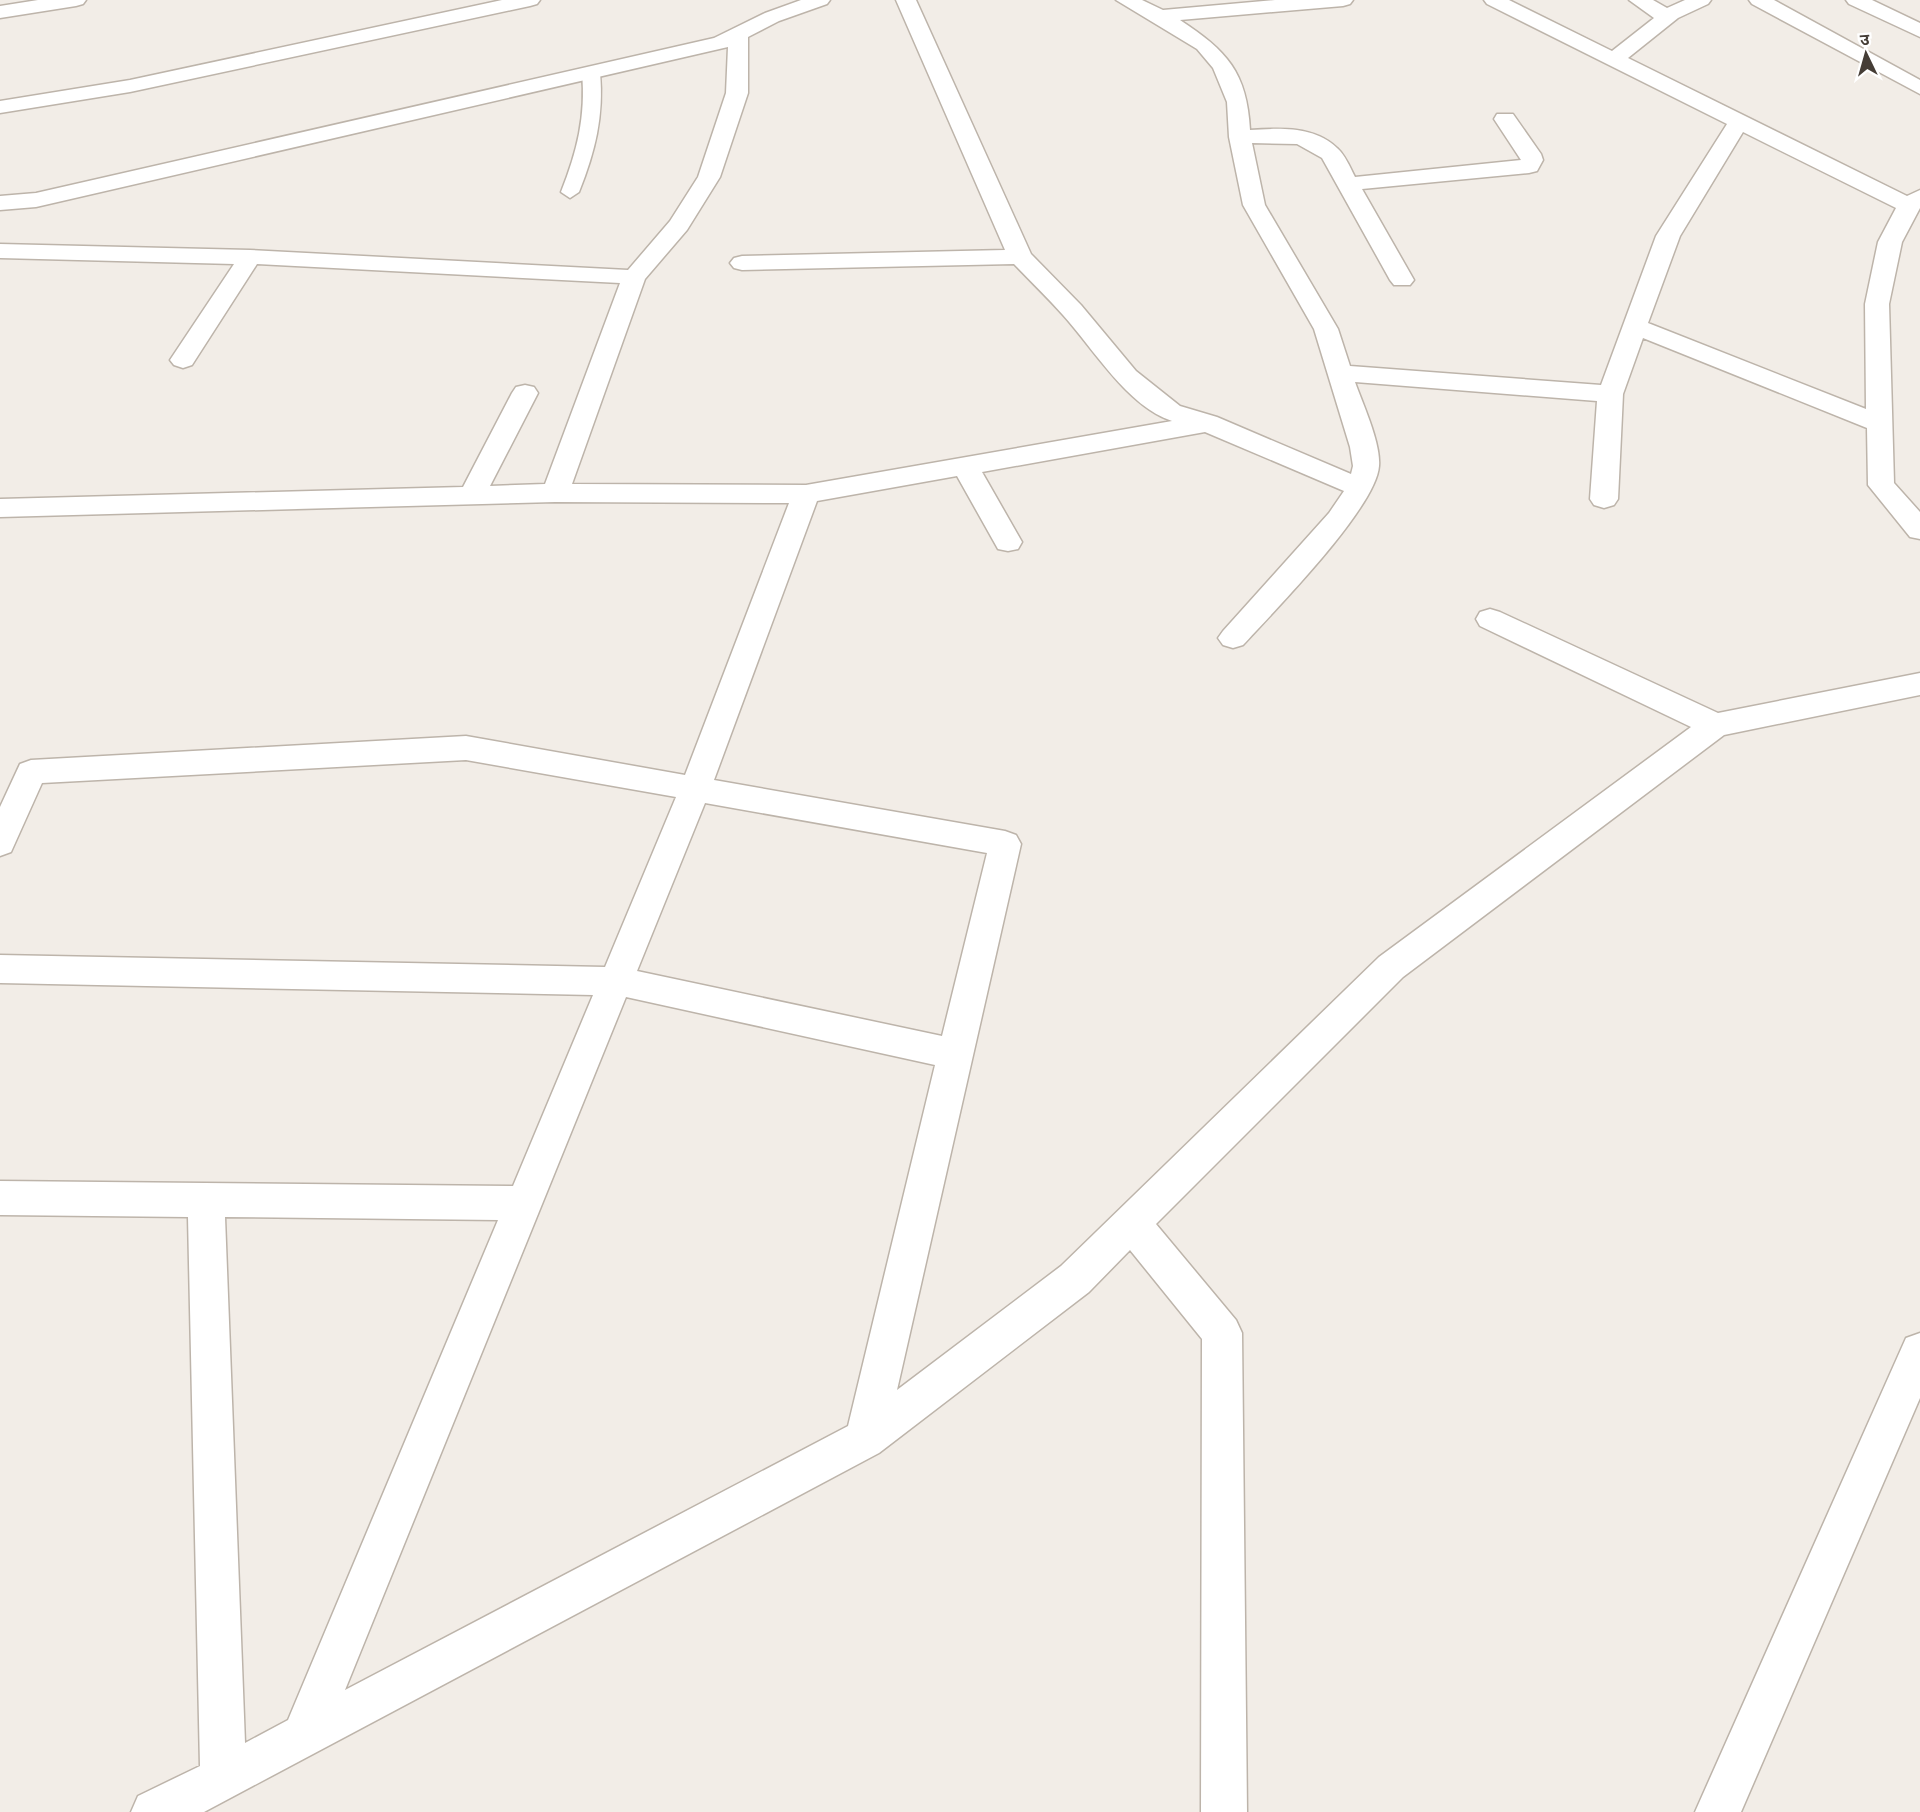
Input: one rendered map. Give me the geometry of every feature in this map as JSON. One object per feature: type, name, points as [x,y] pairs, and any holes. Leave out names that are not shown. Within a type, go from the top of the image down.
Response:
[{"type":"street","points":[[0,12],[76,0]]},
{"type":"street","points":[[0,107],[130,86],[530,0]]},
{"type":"street","points":[[0,203],[36,200],[721,43],[772,17],[820,0]]},
{"type":"street","points":[[906,0],[1020,257],[1072,310],[1127,377],[1171,412],[1208,423],[1360,488]]},
{"type":"street","points":[[1126,0],[1160,16],[1204,45],[1223,66],[1238,102],[1240,137],[1254,205],[1326,329],[1363,447],[1366,466],[1360,488],[1339,519],[1233,638]]},
{"type":"street","points":[[1160,16],[1343,0]]},
{"type":"street","points":[[1494,0],[1738,123],[1916,201],[1890,242],[1877,304],[1878,423],[1881,485],[1920,530]]},
{"type":"street","points":[[1639,0],[1669,16]]},
{"type":"street","points":[[1759,0],[1920,88]]},
{"type":"street","points":[[1856,0],[1920,31]]},
{"type":"street","points":[[1614,59],[1669,16],[1700,1]]},
{"type":"street","points":[[555,493],[634,277],[679,225],[709,177],[737,93],[738,34]]},
{"type":"street","points":[[1349,184],[1529,166],[1532,160],[1530,154],[1505,119]]},
{"type":"street","points":[[1604,499],[1610,394],[1668,236],[1738,123]]},
{"type":"street","points":[[1240,137],[1296,135],[1312,139],[1331,154],[1402,280]]},
{"type":"street","points":[[0,246],[36,200]]},
{"type":"street","points":[[0,251],[250,257],[634,277]]},
{"type":"street","points":[[183,360],[250,257]]},
{"type":"street","points":[[742,262],[1020,257]]},
{"type":"street","points":[[1636,327],[1878,423]]},
{"type":"street","points":[[1340,373],[1610,394]]},
{"type":"street","points":[[471,496],[525,393]]},
{"type":"street","points":[[0,508],[555,493],[806,494],[1208,423]]},
{"type":"street","points":[[965,466],[1008,542]]},
{"type":"street","points":[[304,1736],[696,788],[806,494]]},
{"type":"street","points":[[1490,620],[1715,725]]},
{"type":"street","points":[[154,1812],[223,1779],[865,1439],[1075,1279],[1391,967],[1715,725],[1920,684]]},
{"type":"street","points":[[0,843],[31,772],[466,748],[1005,844],[865,1439]]},
{"type":"street","points":[[0,969],[616,981],[956,1054]]},
{"type":"street","points":[[0,1198],[524,1203]]},
{"type":"street","points":[[206,1200],[223,1779]]},
{"type":"street","points":[[1131,1223],[1222,1333],[1224,1812]]},
{"type":"street","points":[[1718,1812],[1920,1352]]},
{"type":"lane","points":[[570,192],[589,147],[594,103],[591,73]]}]
